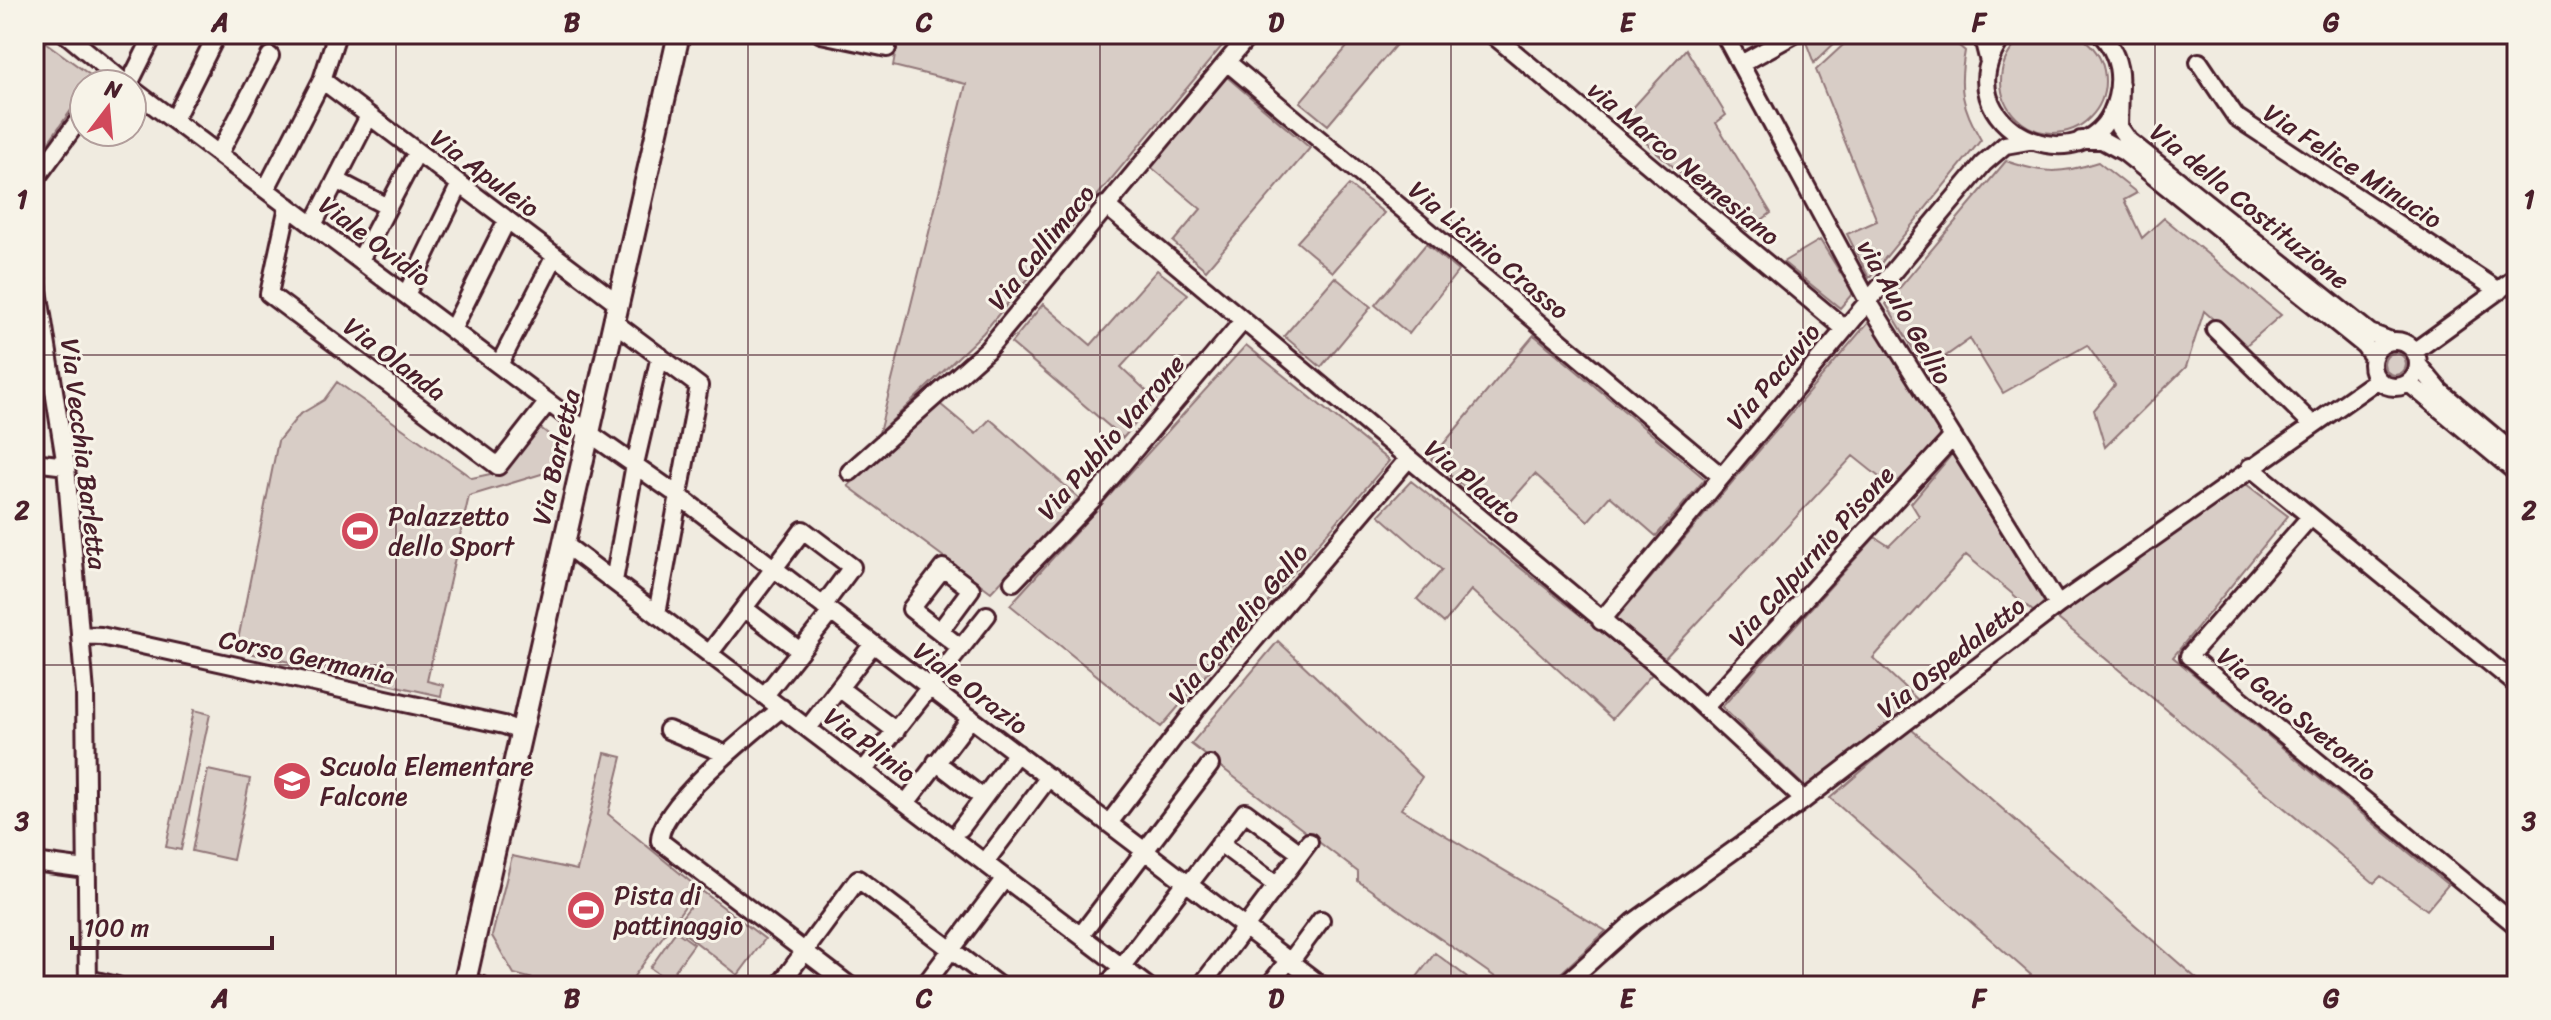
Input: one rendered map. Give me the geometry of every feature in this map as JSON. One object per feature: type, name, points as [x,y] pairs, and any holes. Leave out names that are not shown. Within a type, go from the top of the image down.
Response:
[{"type":"main road","name":"Via Barletta","points":[[470,985],[563,543],[679,34]]},
{"type":"street","name":"Viale Ovidio","points":[[66,34],[109,68]]},
{"type":"street","points":[[131,68],[154,34]]},
{"type":"street","points":[[174,120],[217,34]]},
{"type":"street","points":[[266,189],[322,80],[337,34]]},
{"type":"street","points":[[821,34],[887,48]]},
{"type":"street","name":"Via Callimaco","points":[[850,472],[987,350],[1250,34]]},
{"type":"street","name":"via Marco Nemesiano","points":[[1492,34],[1845,329]]},
{"type":"street","name":"via Aulo Gellio","points":[[1724,34],[1868,301],[2058,605]]},
{"type":"street","points":[[1741,64],[1795,34]]},
{"type":"street","points":[[1982,34],[1989,62]]},
{"type":"street","points":[[2005,34],[1989,62],[1986,81],[1990,100],[1999,118],[2028,141]]},
{"type":"street","name":"Via della Costituzione","points":[[2107,37],[2118,63],[2119,127],[2129,141],[2370,333],[2407,344],[2441,392],[2517,456]]},
{"type":"street","points":[[219,154],[270,56]]},
{"type":"street","name":"Via Licinio Crasso","points":[[1227,62],[1721,476]]},
{"type":"street","name":"Via Felice Minucio","points":[[2199,62],[2236,117],[2499,291]]},
{"type":"street","name":"Via Apuleio","points":[[322,80],[555,256],[660,356],[699,386],[679,496]]},
{"type":"street","points":[[2081,140],[2107,119],[2120,84]]},
{"type":"street","name":"Via Pacuvio","points":[[1983,164],[1999,133],[1990,100]]},
{"type":"street","name":"Viale Ovidio","points":[[148,102],[589,433]]},
{"type":"street","points":[[313,225],[369,116]]},
{"type":"street","points":[[34,181],[68,135]]},
{"type":"street","name":"Via della Costituzione","points":[[2028,141],[2045,146],[2081,140],[2114,144],[2364,345],[2373,357]]},
{"type":"street","name":"Via Pacuvio","points":[[1601,621],[1983,164],[2005,145],[2028,141]]},
{"type":"street","points":[[360,260],[417,152]]},
{"type":"street","points":[[336,180],[388,207]]},
{"type":"street","points":[[406,295],[460,184]]},
{"type":"street","name":"Via Plauto","points":[[1105,205],[1705,707],[1804,800]]},
{"type":"street","name":"Via Olanda","points":[[288,206],[269,294],[498,466],[548,402]]},
{"type":"street","points":[[452,330],[507,220]]},
{"type":"street","points":[[499,365],[555,256]]},
{"type":"street","name":"Via Vecchia Barletta","points":[[34,265],[66,466],[85,693],[88,983]]},
{"type":"street","points":[[2409,383],[2417,359],[2517,277]]},
{"type":"street","name":"Via Publio Varrone","points":[[1013,582],[1092,500],[1243,321]]},
{"type":"street","points":[[2215,329],[2313,425]]},
{"type":"street","points":[[2391,341],[2379,348],[2373,357],[2373,371],[2377,380],[2391,387],[2409,383]]},
{"type":"street","points":[[614,581],[635,464],[660,356]]},
{"type":"street","name":"Via Ospedaletto","points":[[1563,986],[1634,922],[1804,800],[2058,605],[2377,380]]},
{"type":"street","points":[[2409,383],[2517,473]]},
{"type":"street","name":"Viale Orazio","points":[[589,433],[774,567],[1322,986]]},
{"type":"street","name":"Via Calpurnio Pisone","points":[[1705,707],[1952,438]]},
{"type":"street","name":"Via Cornelio Gallo","points":[[1109,823],[1198,706],[1408,459]]},
{"type":"street","points":[[34,462],[66,466]]},
{"type":"street","points":[[2250,467],[2517,685]]},
{"type":"street","points":[[657,614],[679,496]]},
{"type":"street","name":"Via Gaio Svetonio","points":[[2310,517],[2189,656],[2517,926]]},
{"type":"street","points":[[709,654],[803,530],[852,567],[800,651],[765,695]]},
{"type":"street","name":"Via Plinio","points":[[563,543],[1147,986]]},
{"type":"street","points":[[744,608],[800,651]]},
{"type":"street","points":[[864,770],[987,615]]},
{"type":"street","points":[[940,631],[961,648]]},
{"type":"street","name":"Corso Germania","points":[[80,635],[115,639],[504,725],[523,732]]},
{"type":"street","points":[[808,728],[873,644]]},
{"type":"street","points":[[839,688],[896,731]]},
{"type":"street","points":[[782,708],[706,772],[662,829],[660,841],[850,986]]},
{"type":"street","points":[[906,803],[971,718]]},
{"type":"street","points":[[668,730],[725,754]]},
{"type":"street","points":[[961,828],[1017,753]]},
{"type":"street","points":[[936,762],[983,798]]},
{"type":"street","points":[[1081,935],[1210,765]]},
{"type":"street","points":[[985,862],[1049,777]]},
{"type":"street","points":[[1107,986],[1245,812],[1304,848],[1201,986]]},
{"type":"street","points":[[1220,843],[1276,885]]},
{"type":"street","points":[[34,862],[86,869]]},
{"type":"street","points":[[924,986],[1005,878]]},
{"type":"street","points":[[779,986],[858,879],[999,986]]},
{"type":"street","points":[[1269,986],[1321,920]]},
{"type":"street","points":[[88,983],[117,986]]},
{"type":"shaded area","points":[[2053,29],[2073,33],[2090,44],[2101,61],[2105,81],[2101,101],[2090,118],[2073,129],[2053,133],[2033,129],[2016,118],[2005,101],[2001,81],[2005,61],[2016,44],[2033,33]]},
{"type":"shaded area","points":[[34,34],[80,68],[68,68],[68,114],[34,162]]},
{"type":"shaded area","points":[[899,34],[1232,34],[983,333],[879,433],[966,84],[893,66]]},
{"type":"shaded area","points":[[1358,34],[1405,34],[1328,125],[1300,102]]},
{"type":"shaded area","points":[[1803,34],[1844,34],[1814,63]]},
{"type":"shaded area","points":[[1855,34],[1945,34],[1965,51],[1963,97],[1981,140],[1869,278],[1847,234],[1877,221],[1816,70]]},
{"type":"shaded area","points":[[1686,49],[1726,115],[1716,123],[1771,213],[1747,231],[1621,121]]},
{"type":"shaded area","points":[[1227,77],[1310,148],[1206,270],[1173,242],[1201,209],[1151,167]]},
{"type":"shaded area","points":[[2006,161],[2052,171],[2098,162],[2137,193],[2124,200],[2142,238],[2164,218],[2281,315],[2244,347],[2204,311],[2186,367],[2105,447],[2094,410],[2115,385],[2087,345],[2003,393],[1970,339],[1926,370],[1886,304]]},
{"type":"shaded area","points":[[1349,185],[1384,213],[1333,272],[1297,242]]},
{"type":"shaded area","points":[[1820,240],[1853,293],[1840,308],[1783,262]]},
{"type":"shaded area","points":[[1426,244],[1458,271],[1409,334],[1375,305]]},
{"type":"shaded area","points":[[1157,270],[1188,294],[1121,367],[1156,400],[1123,438],[1011,343],[1043,304],[1091,345]]},
{"type":"shaded area","points":[[1335,277],[1371,307],[1321,367],[1284,336]]},
{"type":"shaded area","points":[[1871,319],[1941,437],[1894,489],[1853,456],[1662,661],[1615,620]]},
{"type":"shaded area","points":[[1534,335],[1705,479],[1656,536],[1610,496],[1588,521],[1535,474],[1498,516],[1431,459]]},
{"type":"shaded area","points":[[1246,345],[1389,461],[1161,727],[1010,605]]},
{"type":"shaded area","points":[[2395,353],[2403,356],[2406,364],[2403,372],[2395,375],[2387,372],[2384,364],[2387,356]]},
{"type":"shaded area","name":"Palazzetto dello Sport","points":[[337,382],[472,478],[504,471],[538,426],[562,445],[558,469],[469,496],[427,681],[443,685],[441,696],[236,650],[278,441],[299,415],[324,400]]},
{"type":"shaded area","points":[[940,404],[976,434],[990,419],[1079,498],[991,592],[848,486]]},
{"type":"shaded area","points":[[1952,454],[2044,602],[2034,612],[1966,555],[1873,658],[1920,702],[1806,788],[1722,707],[1875,537],[1889,546],[1919,516],[1911,503]]},
{"type":"shaded area","points":[[1411,481],[1653,673],[1612,719],[1471,590],[1444,623],[1417,599],[1442,570],[1379,515]]},
{"type":"shaded area","points":[[2242,481],[2288,516],[2173,657],[2448,885],[2427,910],[2381,876],[2374,883],[2057,618]]},
{"type":"shaded area","points":[[1278,641],[1422,777],[1401,809],[1606,931],[1547,986],[1508,986],[1358,881],[1358,872],[1191,744]]},
{"type":"shaded area","points":[[194,710],[210,714],[181,850],[166,847]]},
{"type":"shaded area","points":[[1911,729],[2205,986],[2020,986],[2031,975],[1830,798]]},
{"type":"shaded area","points":[[605,753],[622,757],[608,814],[698,888],[627,986],[560,986],[514,974],[492,936],[512,856],[577,870]]},
{"type":"shaded area","points":[[208,770],[250,779],[233,860],[192,851]]},
{"type":"shaded area","points":[[702,891],[765,939],[738,975],[675,926]]},
{"type":"shaded area","points":[[676,931],[694,944],[668,980],[650,968]]},
{"type":"shaded area","points":[[1435,953],[1467,977],[1460,986],[1429,986],[1417,977]]},
{"type":"place","name":"Palazzetto dello Sport","points":[[360,531]]},
{"type":"place","name":"Scuola Elementare Falcone","points":[[292,781]]},
{"type":"place","name":"Pista di pattinaggio","points":[[586,910]]}]
